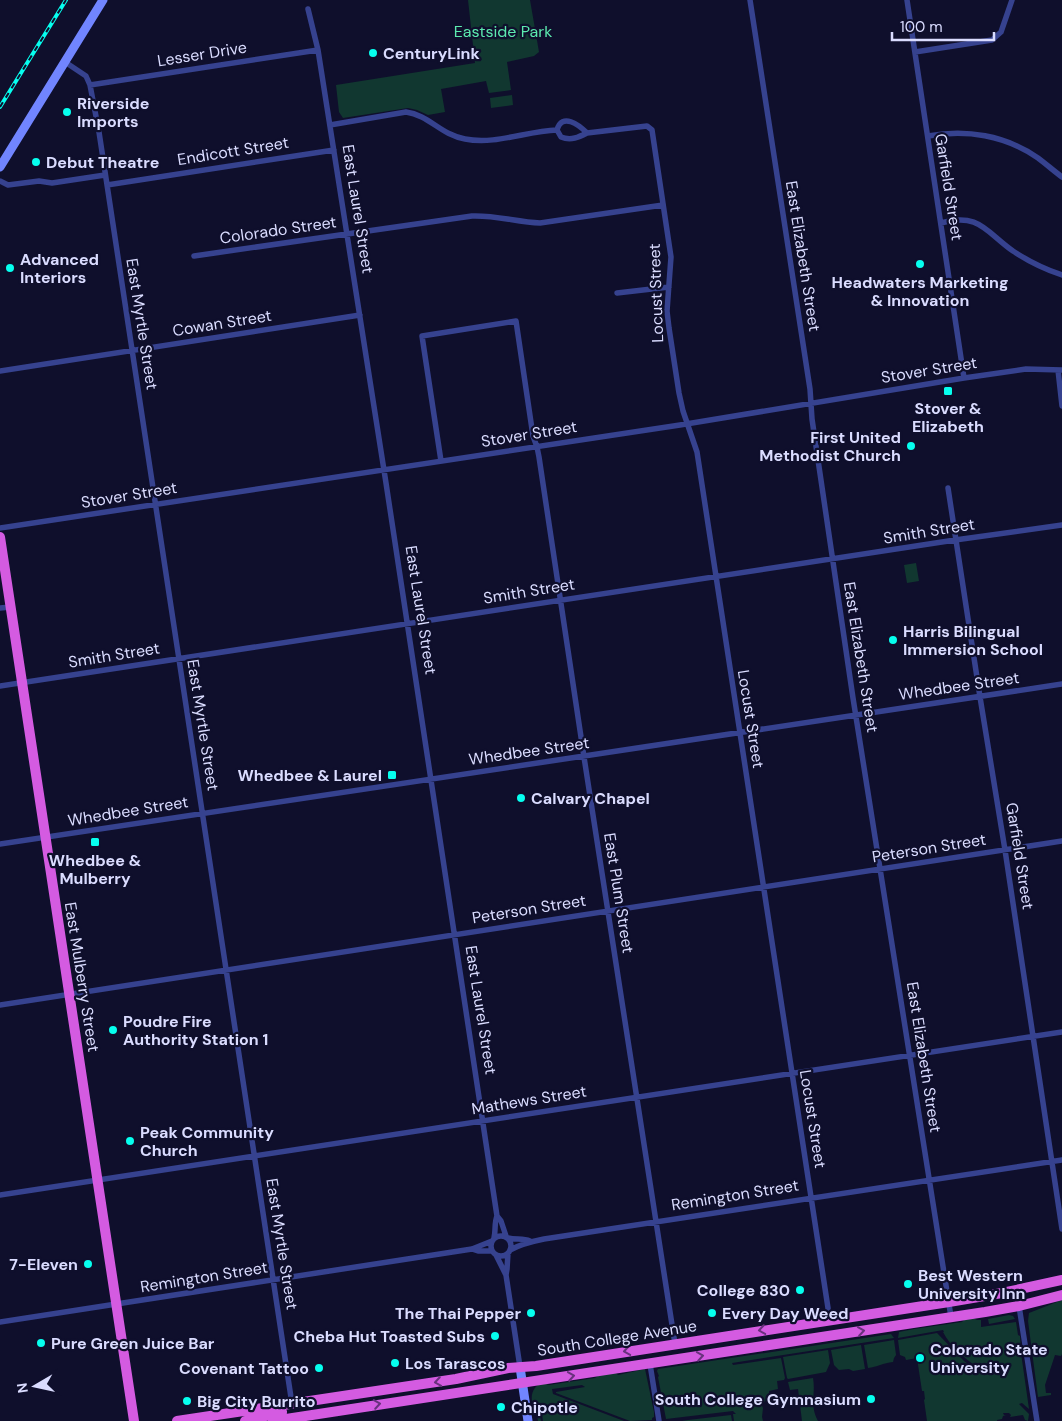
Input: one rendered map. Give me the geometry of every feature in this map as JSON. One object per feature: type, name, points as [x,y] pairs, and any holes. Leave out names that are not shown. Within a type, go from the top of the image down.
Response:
[{"type":"highway","name":"East Mulberry Street","points":[[0,537],[5,608],[22,683],[134,1421]]},
{"type":"highway","name":"South College Avenue","points":[[177,1421],[456,1379],[488,1371],[536,1366],[949,1302],[1062,1280]]},
{"type":"highway","name":"South College Avenue","points":[[273,1421],[951,1317],[1019,1306],[1062,1295]]},
{"type":"highway","points":[[787,1342],[823,1328],[828,1320]]},
{"type":"highway","points":[[651,1364],[669,1355],[675,1350],[675,1344]]},
{"type":"highway","points":[[294,1419],[299,1413],[309,1407],[348,1400],[360,1394]]},
{"type":"highway","points":[[245,1421],[277,1414],[292,1404]]},
{"type":"main road","points":[[0,167],[103,0]]},
{"type":"main road","points":[[520,1367],[528,1421]]},
{"type":"street","name":"East Elizabeth Street","points":[[750,0],[810,389],[812,419],[832,560],[951,1317]]},
{"type":"street","name":"Garfield Street","points":[[907,0],[964,378]]},
{"type":"street","points":[[915,52],[992,40],[1001,32],[1012,0]]},
{"type":"street","name":"East Laurel Street","points":[[308,9],[318,50],[330,124],[483,1121],[497,1216],[493,1239]]},
{"type":"street","name":"Lesser Drive","points":[[90,86],[318,50]]},
{"type":"street","points":[[65,62],[86,76],[90,86]]},
{"type":"street","name":"East Myrtle Street","points":[[90,86],[107,185],[292,1404]]},
{"type":"street","points":[[330,124],[406,112],[423,117],[451,136],[478,141],[557,130]]},
{"type":"street","points":[[566,121],[573,122],[587,133],[570,139],[561,137],[557,130],[561,122],[566,121]]},
{"type":"street","name":"Locust Street","points":[[587,133],[647,126],[652,130],[671,257],[667,311],[669,328],[679,393],[697,452],[828,1308],[828,1320]]},
{"type":"street","points":[[928,136],[966,133],[996,138],[1027,150],[1062,176]]},
{"type":"street","name":"Endicott Street","points":[[107,185],[334,150]]},
{"type":"street","points":[[0,181],[8,185],[39,180],[52,183],[105,175]]},
{"type":"street","name":"Colorado Street","points":[[194,256],[479,216],[519,222],[546,222],[663,205]]},
{"type":"street","points":[[941,224],[957,220],[966,220],[979,224],[1023,257],[1062,275]]},
{"type":"street","points":[[617,293],[669,288]]},
{"type":"street","name":"Cowan Street","points":[[0,371],[360,315]]},
{"type":"street","name":"East Plum Street","points":[[441,461],[422,336],[516,321],[675,1344]]},
{"type":"street","name":"Stover Street","points":[[0,528],[537,447],[964,378],[1026,369],[1060,370]]},
{"type":"street","points":[[1060,370],[1062,406]]},
{"type":"street","name":"Garfield Street","points":[[948,488],[1062,1229]]},
{"type":"street","name":"Smith Street","points":[[0,686],[1062,525]]},
{"type":"street","name":"Whedbee Street","points":[[0,844],[1062,684]]},
{"type":"street","name":"Peterson Street","points":[[0,1005],[1062,841]]},
{"type":"street","name":"Mathews Street","points":[[0,1195],[1062,1032]]},
{"type":"street","name":"Remington Street","points":[[507,1237],[530,1241],[1062,1160]]},
{"type":"street","name":"East Laurel Street","points":[[497,1216],[507,1237]]},
{"type":"street","points":[[506,1275],[491,1247],[493,1239],[500,1235],[507,1237],[511,1244],[506,1275],[520,1367]]},
{"type":"street","name":"Remington Street","points":[[472,1250],[493,1239]]},
{"type":"street","name":"Remington Street","points":[[509,1252],[516,1247],[526,1245],[530,1241]]},
{"type":"street","name":"Remington Street","points":[[0,1322],[472,1250],[494,1253]]},
{"type":"street","points":[[494,1253],[502,1256],[509,1252]]},
{"type":"street","points":[[1019,1306],[1037,1421]]},
{"type":"street","points":[[651,1364],[659,1421]]},
{"type":"green space","name":"Eastside Park","points":[[468,0],[530,0],[539,52],[534,56],[507,62],[511,90],[489,93],[486,81],[441,89],[445,112],[428,115],[408,108],[343,118],[339,112],[336,85],[475,63]]},
{"type":"green space","points":[[512,95],[513,105],[491,108],[490,98]]},
{"type":"green space","points":[[916,563],[919,581],[907,583],[904,565]]},
{"type":"green space","points":[[1062,1300],[1062,1354],[1061,1356],[1055,1355],[1045,1385],[1046,1393],[1051,1393],[1051,1395],[1038,1397],[1028,1321],[1029,1313]]},
{"type":"green space","points":[[1009,1315],[1015,1319],[989,1324],[988,1319]]},
{"type":"green space","points":[[973,1318],[981,1320],[981,1327],[1016,1322],[1018,1335],[1020,1336],[1029,1409],[1022,1403],[1019,1404],[1029,1414],[1028,1421],[1025,1420],[1023,1415],[1010,1417],[1009,1413],[1003,1413],[1006,1415],[997,1421],[927,1421],[924,1391],[922,1391],[917,1358],[906,1360],[905,1357],[900,1355],[898,1340],[937,1333],[964,1361],[976,1370],[979,1368],[954,1347],[943,1330],[898,1338],[899,1332],[962,1322]]},
{"type":"green space","points":[[891,1334],[894,1338],[732,1363],[733,1365],[781,1358],[785,1378],[784,1380],[777,1381],[778,1389],[769,1391],[772,1399],[761,1404],[763,1408],[763,1421],[734,1421],[733,1414],[736,1414],[733,1411],[666,1419],[658,1369]]},
{"type":"green space","points":[[894,1340],[896,1355],[893,1362],[868,1368],[864,1345]]},
{"type":"green space","points":[[861,1345],[865,1369],[853,1371],[849,1369],[839,1370],[834,1365],[831,1350]]},
{"type":"green space","points":[[828,1350],[830,1363],[826,1372],[787,1378],[783,1357]]},
{"type":"green space","points":[[645,1369],[654,1412],[652,1420],[630,1421],[556,1393],[585,1387],[582,1385],[552,1389],[553,1394],[624,1421],[543,1421],[540,1403],[538,1404],[541,1421],[538,1421],[535,1403],[532,1401],[532,1393],[538,1385],[595,1378],[601,1374],[615,1372],[618,1375]]},
{"type":"green space","points":[[813,1378],[813,1404],[818,1421],[802,1421],[798,1389],[790,1390],[788,1382]]},
{"type":"green space","points":[[731,1415],[732,1421],[682,1421],[688,1420]]},
{"type":"railway","points":[[0,107],[66,0]]},
{"type":"place","name":"CenturyLink","points":[[373,53]]},
{"type":"place","name":"Riverside Imports","points":[[67,112]]},
{"type":"place","name":"Debut Theatre","points":[[36,162]]},
{"type":"place","name":"Headwaters Marketing & Innovation","points":[[920,264]]},
{"type":"place","name":"Advanced Interiors","points":[[10,268]]},
{"type":"place","name":"Stover & Elizabeth","points":[[948,391]]},
{"type":"place","name":"First United Methodist Church","points":[[911,446]]},
{"type":"place","name":"Harris Bilingual Immersion School","points":[[893,640]]},
{"type":"place","name":"Whedbee & Laurel","points":[[392,775]]},
{"type":"place","name":"Calvary Chapel","points":[[521,798]]},
{"type":"place","name":"Whedbee & Mulberry","points":[[95,842]]},
{"type":"place","name":"Poudre Fire Authority Station 1","points":[[113,1030]]},
{"type":"place","name":"Peak Community Church","points":[[130,1141]]},
{"type":"place","name":"7-Eleven","points":[[88,1264]]},
{"type":"place","name":"Best Western University Inn","points":[[908,1284]]},
{"type":"place","name":"College 830","points":[[800,1290]]},
{"type":"place","name":"The Thai Pepper","points":[[531,1313]]},
{"type":"place","name":"Every Day Weed","points":[[712,1313]]},
{"type":"place","name":"Cheba Hut Toasted Subs","points":[[495,1336]]},
{"type":"place","name":"Pure Green Juice Bar","points":[[41,1343]]},
{"type":"place","name":"Colorado State University","points":[[920,1358]]},
{"type":"place","name":"Los Tarascos","points":[[395,1363]]},
{"type":"place","name":"Covenant Tattoo","points":[[319,1368]]},
{"type":"place","name":"South College Gymnasium","points":[[871,1399]]},
{"type":"place","name":"Big City Burrito","points":[[187,1401]]},
{"type":"place","name":"Chipotle","points":[[501,1407]]}]
